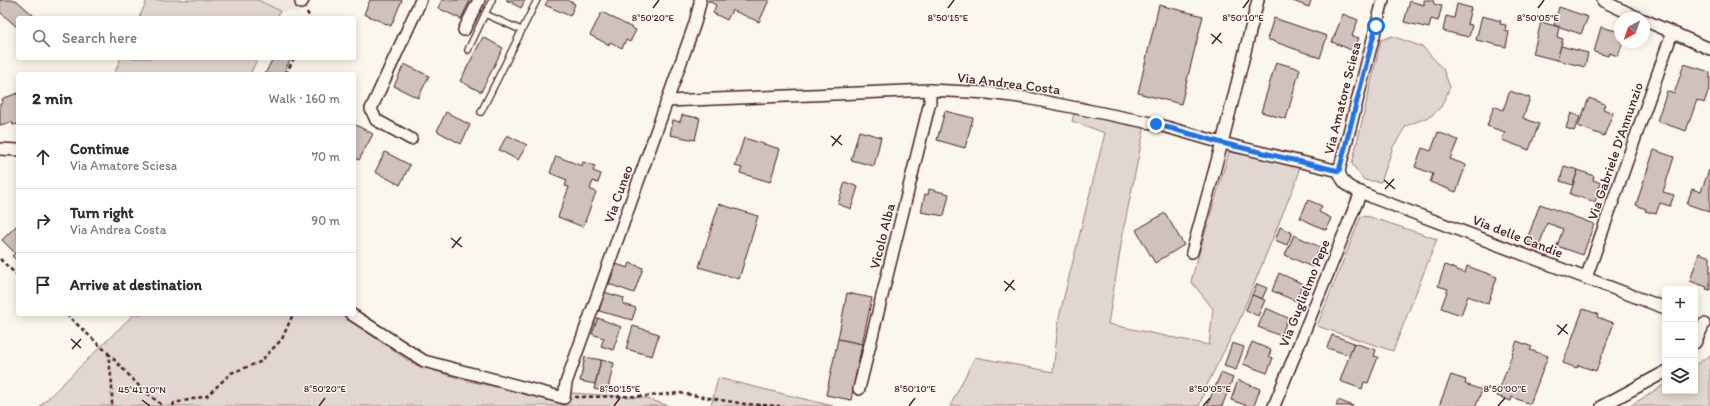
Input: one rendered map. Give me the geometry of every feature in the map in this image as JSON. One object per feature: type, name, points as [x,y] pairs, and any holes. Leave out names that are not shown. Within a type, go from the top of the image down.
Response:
[{"type":"street","points":[[411,139],[376,120],[371,109],[422,0]]},
{"type":"street","points":[[464,30],[479,0]]},
{"type":"street","name":"Via Cuneo","points":[[564,398],[566,383],[695,23],[700,0]]},
{"type":"street","points":[[1192,252],[1222,143],[1258,0]]},
{"type":"street","name":"Via Amatore Sciesa","points":[[1361,192],[1346,186],[1339,171],[1383,0]]},
{"type":"street","points":[[1603,1],[1626,12]]},
{"type":"street","points":[[1650,23],[1710,48]]},
{"type":"street","name":"Via Gabriele D'Annunzio","points":[[1586,278],[1672,33]]},
{"type":"street","name":"Via Andrea Costa","points":[[667,101],[930,90],[988,93],[1027,98],[1156,124],[1222,143],[1339,171]]},
{"type":"street","name":"Vicolo Alba","points":[[858,390],[930,102],[930,90]]},
{"type":"street","points":[[0,149],[16,150]]},
{"type":"street","name":"Via delle Candie","points":[[1361,192],[1662,307]]},
{"type":"street","name":"Via Guglielmo Pepe","points":[[1274,406],[1361,192]]},
{"type":"street","points":[[354,316],[424,361],[564,398]]},
{"type":"street","points":[[1698,336],[1703,323]]},
{"type":"street","points":[[1602,406],[1662,374]]},
{"type":"lane","points":[[468,50],[492,0]]},
{"type":"lane","points":[[481,112],[536,0]]},
{"type":"lane","points":[[485,14],[522,30]]},
{"type":"path","points":[[287,72],[293,60]]},
{"type":"path","points":[[0,259],[16,274]]},
{"type":"path","points":[[68,316],[108,353],[141,388],[163,406]]},
{"type":"path","points":[[173,406],[174,403],[207,396],[231,373],[260,362],[282,339],[292,316]]},
{"type":"path","points":[[108,353],[112,384],[112,406]]},
{"type":"path","points":[[564,398],[648,396],[680,393],[745,404],[780,406]]},
{"type":"shaded area","points":[[147,0],[258,0],[280,11],[278,16],[140,16]]},
{"type":"shaded area","points":[[258,0],[308,0],[301,13],[280,11]]},
{"type":"shaded area","points":[[1392,36],[1423,47],[1443,69],[1450,87],[1441,107],[1431,116],[1406,126],[1393,147],[1381,182],[1364,180],[1352,164],[1381,40]]},
{"type":"shaded area","points":[[120,60],[257,60],[251,72],[115,72]]},
{"type":"shaded area","points":[[1078,100],[1145,125],[1124,227],[1108,324],[1209,345],[1213,309],[1191,281],[1229,152],[1299,163],[1298,176],[1239,321],[1208,383],[1199,406],[950,406],[975,357],[1053,372],[1059,317],[1105,133],[1072,121]]},
{"type":"shaded area","points":[[1361,216],[1370,217],[1437,239],[1393,351],[1317,326]]},
{"type":"shaded area","points":[[132,316],[344,316],[413,364],[468,381],[522,392],[557,392],[645,398],[669,406],[40,406]]},
{"type":"shaded area","points":[[1710,355],[1710,406],[1630,406],[1662,386],[1662,394],[1698,394],[1698,363]]},
{"type":"shaded area","points":[[718,378],[833,406],[711,406]]},
{"type":"building","points":[[0,0],[16,0],[33,15],[16,16],[16,26],[0,12]]},
{"type":"building","points":[[370,0],[402,0],[391,26],[364,14]]},
{"type":"building","points":[[442,0],[470,0],[461,19],[438,8]]},
{"type":"building","points":[[506,0],[525,0],[521,8]]},
{"type":"building","points":[[548,0],[567,0],[575,4],[570,16],[545,5]]},
{"type":"building","points":[[708,0],[769,0],[759,22],[732,10],[727,20],[713,13],[716,5]]},
{"type":"building","points":[[1290,0],[1311,0],[1309,7]]},
{"type":"building","points":[[1424,0],[1433,0],[1434,4],[1442,6],[1438,21],[1431,19],[1429,28],[1404,22],[1410,1],[1424,5]]},
{"type":"building","points":[[1457,4],[1471,8],[1467,24],[1472,25],[1469,37],[1443,31],[1446,16],[1454,18]]},
{"type":"building","points":[[1159,5],[1203,16],[1181,104],[1138,93]]},
{"type":"building","points":[[1559,7],[1588,17],[1581,34],[1554,25]]},
{"type":"building","points":[[602,12],[636,30],[630,42],[626,40],[622,48],[610,42],[609,45],[590,35]]},
{"type":"building","points":[[1343,14],[1358,20],[1352,36],[1359,38],[1354,51],[1332,42]]},
{"type":"building","points":[[1482,16],[1501,21],[1500,24],[1506,25],[1505,31],[1509,32],[1506,47],[1476,40]]},
{"type":"building","points":[[1274,18],[1327,36],[1320,58],[1267,39]]},
{"type":"building","points":[[1541,22],[1559,27],[1557,37],[1563,39],[1557,60],[1533,54]]},
{"type":"building","points":[[1601,27],[1614,30],[1614,48],[1621,48],[1618,56],[1609,53],[1608,56],[1594,52]]},
{"type":"building","points":[[483,37],[503,48],[481,92],[460,81]]},
{"type":"building","points":[[1561,46],[1588,53],[1585,67],[1557,60]]},
{"type":"building","points":[[272,60],[290,60],[284,72],[266,72]]},
{"type":"building","points":[[1276,62],[1300,69],[1286,119],[1261,112]]},
{"type":"building","points":[[404,64],[429,76],[418,98],[394,86]]},
{"type":"building","points":[[1684,64],[1710,72],[1710,86],[1704,103],[1697,100],[1686,131],[1657,121],[1667,91],[1674,94]]},
{"type":"building","points":[[1510,91],[1530,98],[1523,118],[1539,124],[1529,150],[1502,140],[1505,132],[1487,126],[1494,106],[1503,110]]},
{"type":"building","points":[[16,94],[16,124],[13,125],[12,122],[0,125],[0,104],[3,103],[2,99]]},
{"type":"building","points":[[1589,98],[1605,104],[1603,109],[1613,113],[1604,136],[1578,126]]},
{"type":"building","points":[[945,111],[973,118],[965,148],[937,140]]},
{"type":"building","points":[[446,112],[470,125],[461,144],[437,131]]},
{"type":"building","points":[[1571,113],[1580,117],[1574,131],[1566,128]]},
{"type":"building","points":[[682,115],[700,118],[695,140],[670,135],[673,120],[680,122]]},
{"type":"building","points":[[356,125],[373,134],[359,160],[356,158]]},
{"type":"building","points":[[859,131],[881,137],[874,166],[851,160]]},
{"type":"building","points":[[1438,132],[1458,140],[1450,159],[1466,165],[1456,192],[1430,182],[1433,174],[1415,167],[1422,148],[1431,151]]},
{"type":"building","points":[[507,135],[527,145],[518,160],[499,150]]},
{"type":"building","points":[[744,138],[780,149],[770,182],[740,173],[742,168],[735,166]]},
{"type":"building","points":[[1654,150],[1674,157],[1663,192],[1674,195],[1670,206],[1660,203],[1656,214],[1645,211],[1646,209],[1636,205]]},
{"type":"building","points":[[385,152],[410,165],[400,185],[375,172]]},
{"type":"building","points":[[556,156],[582,166],[583,162],[595,166],[593,171],[601,174],[598,183],[593,181],[590,189],[596,192],[583,227],[558,217],[569,187],[565,186],[567,180],[550,173]]},
{"type":"building","points":[[1564,166],[1578,170],[1573,185],[1560,181]]},
{"type":"building","points":[[1578,170],[1594,176],[1593,180],[1601,183],[1595,202],[1570,194]]},
{"type":"building","points":[[1709,170],[1710,212],[1687,204],[1692,189],[1701,192]]},
{"type":"building","points":[[845,182],[858,187],[851,209],[838,204]]},
{"type":"building","points":[[929,189],[949,194],[944,216],[921,212],[925,194],[928,195]]},
{"type":"building","points":[[1308,200],[1322,206],[1319,212],[1331,218],[1326,230],[1300,218]]},
{"type":"building","points":[[719,204],[758,216],[739,279],[699,267]]},
{"type":"building","points":[[1540,204],[1594,224],[1583,255],[1557,246],[1563,229],[1547,223],[1539,246],[1526,242]]},
{"type":"building","points":[[1165,213],[1184,245],[1155,263],[1136,230]]},
{"type":"building","points":[[16,226],[16,260],[12,256],[15,253],[2,240]]},
{"type":"building","points":[[1280,227],[1292,233],[1287,245],[1275,240]]},
{"type":"building","points":[[1294,235],[1320,247],[1312,267],[1285,255]]},
{"type":"building","points":[[1699,253],[1710,257],[1710,290],[1706,289],[1707,287],[1690,281]]},
{"type":"building","points":[[630,263],[643,268],[634,293],[609,284],[616,264],[628,268]]},
{"type":"building","points":[[1445,265],[1465,273],[1467,266],[1497,277],[1488,304],[1468,296],[1461,315],[1441,308],[1448,289],[1438,286]]},
{"type":"building","points":[[1279,273],[1303,284],[1296,301],[1272,291]]},
{"type":"building","points":[[1257,284],[1267,288],[1262,299],[1252,295]]},
{"type":"building","points":[[604,292],[624,298],[623,304],[636,308],[632,320],[599,311]]},
{"type":"building","points":[[847,293],[872,298],[862,344],[838,339]]},
{"type":"building","points":[[1252,295],[1265,300],[1258,316],[1246,310]]},
{"type":"building","points":[[1266,308],[1288,318],[1281,336],[1258,327]]},
{"type":"building","points":[[1583,309],[1598,314],[1597,317],[1614,323],[1596,371],[1578,365],[1577,368],[1563,363]]},
{"type":"building","points":[[598,318],[621,327],[613,350],[601,346],[604,338],[592,334]]},
{"type":"building","points":[[633,326],[659,334],[652,356],[626,349]]},
{"type":"building","points":[[1332,335],[1354,343],[1349,355],[1327,348]]},
{"type":"building","points":[[838,339],[862,344],[851,400],[826,395]]},
{"type":"building","points":[[1517,341],[1532,347],[1530,350],[1548,356],[1530,404],[1512,397],[1511,401],[1497,396]]},
{"type":"building","points":[[1252,342],[1271,350],[1269,356],[1273,358],[1267,373],[1243,364]]},
{"type":"building","points":[[1232,343],[1244,347],[1236,370],[1224,366]]},
{"type":"building","points":[[1354,343],[1376,350],[1374,356],[1378,357],[1368,383],[1364,382],[1362,389],[1340,381]]},
{"type":"building","points":[[585,357],[601,360],[595,384],[580,381]]},
{"type":"building","points":[[601,360],[614,363],[607,392],[594,389]]},
{"type":"building","points":[[1221,373],[1233,378],[1222,406],[1207,406]]},
{"type":"building","points":[[1451,375],[1466,380],[1465,384],[1482,390],[1476,406],[1439,406]]},
{"type":"building","points":[[1238,380],[1260,389],[1254,406],[1248,406],[1231,400]]},
{"type":"building","points":[[1338,400],[1353,406],[1336,406]]},
{"type":"route","points":[[1156,124],[1222,143],[1339,171],[1376,26]]}]
